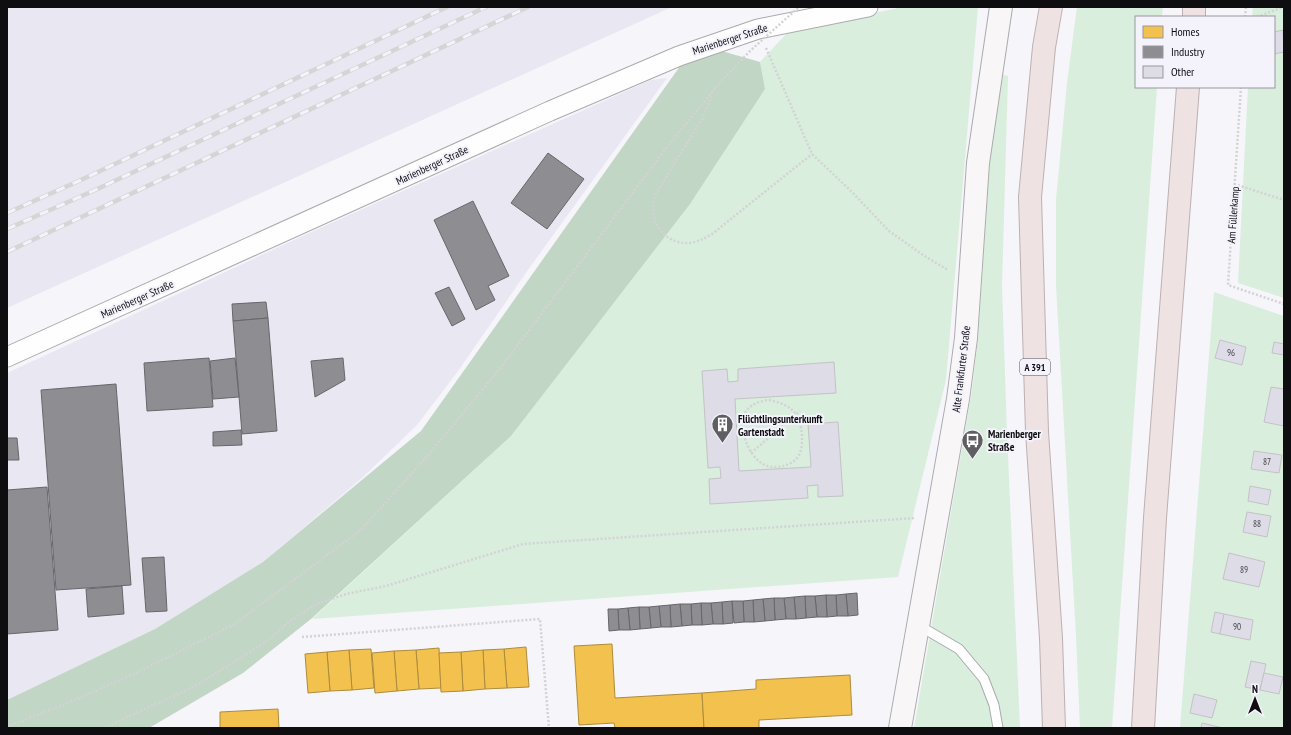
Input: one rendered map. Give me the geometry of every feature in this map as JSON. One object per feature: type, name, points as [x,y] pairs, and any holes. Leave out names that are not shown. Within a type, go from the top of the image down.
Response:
[{"type":"highway","name":"A 391","points":[[1051,7],[1044,46],[1030,198],[1038,432],[1051,638],[1054,728]]},
{"type":"highway","points":[[1143,728],[1155,518],[1188,88]]},
{"type":"street","name":"Marienberger Straße","points":[[7,357],[550,111],[679,56],[758,29],[868,7]]},
{"type":"street","name":"Alte Frankfurter Straße","points":[[900,728],[954,421],[966,338],[978,163],[1001,7]]},
{"type":"lane","points":[[918,625],[959,649],[984,679],[994,706],[998,728]]},
{"type":"path","points":[[799,7],[750,51],[716,87],[699,124],[672,166],[654,201],[653,214],[658,228],[665,236],[676,242],[690,244],[705,238],[812,154]]},
{"type":"path","points":[[1260,16],[1282,7]]},
{"type":"path","points":[[758,29],[812,154],[851,191],[889,231],[923,255],[952,272]]},
{"type":"path","name":"Am Füllerkamp","points":[[1241,88],[1228,285],[1284,304]]},
{"type":"path","points":[[7,727],[130,676],[233,625],[362,529],[429,454],[502,366],[668,146],[713,92]]},
{"type":"path","points":[[1234,184],[1284,200]]},
{"type":"path","points":[[769,400],[790,407],[796,414],[799,421],[802,440],[801,448],[796,458],[785,466],[772,467],[764,465],[751,453],[746,441],[743,422],[745,414],[754,404],[760,401],[769,400]]},
{"type":"path","points":[[751,453],[800,411]]},
{"type":"path","points":[[104,728],[197,684],[264,643],[290,621],[317,604],[346,594],[386,586],[523,544],[937,516]]},
{"type":"path","points":[[302,637],[540,619],[549,728]]},
{"type":"shaded area","points":[[7,7],[672,7],[7,308]]},
{"type":"shaded area","points":[[667,78],[530,267],[458,371],[417,425],[362,478],[263,562],[155,629],[7,700],[7,373],[307,234],[651,80]]},
{"type":"green space","points":[[903,7],[978,7],[946,380],[898,577],[312,619],[511,436],[597,323],[765,89],[760,62],[789,31]]},
{"type":"green space","points":[[1077,7],[1163,7],[1162,16],[1135,16],[1135,88],[1157,88],[1112,728],[1080,728],[1056,285],[1056,200],[1067,83]]},
{"type":"green space","points":[[1253,7],[1284,7],[1284,298],[1238,283],[1248,88],[1275,88],[1275,16],[1252,16]]},
{"type":"green space","points":[[718,50],[760,62],[765,89],[690,204],[511,436],[311,619],[243,673],[149,728],[7,728],[7,700],[155,629],[263,562],[421,431],[683,62]]},
{"type":"green space","points":[[1003,75],[1008,76],[1002,286],[1020,728],[914,728],[972,390],[978,338],[990,157]]},
{"type":"green space","points":[[1214,292],[1284,316],[1284,728],[1180,728]]},
{"type":"building: Homes","points":[[612,644],[615,698],[702,693],[704,728],[615,728],[614,723],[579,725],[574,646]]},
{"type":"building: Homes","points":[[526,647],[529,687],[507,688],[504,649]]},
{"type":"building: Homes","points":[[439,648],[441,688],[419,689],[416,650]]},
{"type":"building: Homes","points":[[371,649],[374,688],[352,690],[349,650]]},
{"type":"building: Homes","points":[[504,649],[507,688],[485,689],[483,650]]},
{"type":"building: Homes","points":[[349,650],[352,690],[330,691],[327,652]]},
{"type":"building: Homes","points":[[416,650],[419,689],[397,691],[394,651]]},
{"type":"building: Homes","points":[[483,650],[485,689],[463,691],[461,652]]},
{"type":"building: Homes","points":[[394,651],[397,691],[375,693],[372,653]]},
{"type":"building: Homes","points":[[327,652],[330,691],[308,693],[305,654]]},
{"type":"building: Homes","points":[[461,652],[463,691],[441,692],[439,653]]},
{"type":"building: Homes","points":[[850,675],[852,715],[759,720],[759,728],[704,728],[702,693],[756,689],[756,680]]},
{"type":"building: Homes","points":[[278,709],[279,728],[220,728],[220,712]]},
{"type":"building: Industry","points":[[548,153],[584,179],[547,229],[511,203]]},
{"type":"building: Industry","points":[[473,201],[509,276],[488,286],[495,300],[476,310],[434,220]]},
{"type":"building: Industry","points":[[449,287],[465,319],[452,326],[435,293]]},
{"type":"building: Industry","points":[[266,302],[268,318],[233,321],[232,304]]},
{"type":"building: Industry","points":[[268,318],[277,431],[242,434],[233,321]]},
{"type":"building: Industry","points":[[209,358],[213,407],[147,411],[144,363]]},
{"type":"building: Industry","points":[[235,358],[239,397],[213,399],[210,361]]},
{"type":"building: Industry","points":[[343,358],[345,380],[315,397],[311,361]]},
{"type":"building: Industry","points":[[116,384],[131,585],[56,590],[41,390]]},
{"type":"building: Industry","points":[[241,430],[242,445],[213,446],[213,432]]},
{"type":"building: Industry","points":[[7,438],[17,438],[19,460],[7,460]]},
{"type":"building: Industry","points":[[47,487],[58,630],[7,634],[7,490]]},
{"type":"building: Industry","points":[[164,557],[167,611],[146,612],[142,558]]},
{"type":"building: Industry","points":[[122,586],[124,614],[88,617],[86,589]]},
{"type":"building: Industry","points":[[857,593],[858,615],[848,616],[846,594]]},
{"type":"building: Industry","points":[[846,594],[848,616],[837,616],[836,595]]},
{"type":"building: Industry","points":[[826,595],[836,595],[837,616],[827,617]]},
{"type":"building: Industry","points":[[826,595],[827,617],[817,617],[815,596]]},
{"type":"building: Industry","points":[[805,596],[815,596],[817,617],[806,618]]},
{"type":"building: Industry","points":[[805,596],[806,618],[796,619],[794,597]]},
{"type":"building: Industry","points":[[794,597],[796,619],[786,619],[784,598]]},
{"type":"building: Industry","points":[[774,598],[784,598],[786,619],[775,620]]},
{"type":"building: Industry","points":[[774,598],[775,620],[765,621],[763,599]]},
{"type":"building: Industry","points":[[763,599],[765,621],[754,622],[753,600]]},
{"type":"building: Industry","points":[[753,600],[754,622],[744,622],[743,601]]},
{"type":"building: Industry","points":[[732,601],[743,601],[744,622],[734,623]]},
{"type":"building: Industry","points":[[732,601],[733,623],[723,624],[722,602]]},
{"type":"building: Industry","points":[[722,602],[723,624],[713,624],[711,603]]},
{"type":"building: Industry","points":[[701,603],[711,603],[713,624],[702,625]]},
{"type":"building: Industry","points":[[701,603],[702,625],[692,625],[691,604]]},
{"type":"building: Industry","points":[[680,604],[691,604],[692,625],[682,626]]},
{"type":"building: Industry","points":[[680,604],[682,626],[671,627],[670,605]]},
{"type":"building: Industry","points":[[670,605],[671,627],[661,627],[659,606]]},
{"type":"building: Industry","points":[[659,606],[661,627],[651,628],[649,607]]},
{"type":"building: Industry","points":[[639,607],[649,607],[651,628],[640,629]]},
{"type":"building: Industry","points":[[639,607],[640,629],[630,630],[628,608]]},
{"type":"building: Industry","points":[[628,608],[630,630],[619,630],[618,609]]},
{"type":"building: Industry","points":[[608,609],[618,609],[619,630],[609,631]]},
{"type":"building: Other","points":[[1283,30],[1284,52],[1275,54],[1275,32]]},
{"type":"building: Other","points":[[1220,340],[1246,347],[1242,365],[1215,358]]},
{"type":"building: Other","points":[[1274,342],[1284,344],[1284,355],[1272,353]]},
{"type":"building: Other","name":"Flüchtlingsunterkunft Gartenstadt","points":[[834,362],[836,393],[735,399],[739,471],[811,467],[808,424],[838,422],[843,496],[818,497],[818,485],[807,486],[808,498],[710,504],[709,479],[721,478],[720,467],[708,468],[702,371],[727,369],[728,382],[738,381],[738,369]]},
{"type":"building: Other","points":[[1271,387],[1284,389],[1284,426],[1264,422]]},
{"type":"building: Other","points":[[1254,451],[1282,455],[1279,473],[1251,469]]},
{"type":"building: Other","points":[[1250,486],[1271,490],[1268,505],[1248,501]]},
{"type":"building: Other","points":[[1247,512],[1271,516],[1267,537],[1243,532]]},
{"type":"building: Other","points":[[1229,553],[1265,562],[1259,587],[1223,579]]},
{"type":"building: Other","points":[[1215,612],[1224,614],[1220,634],[1211,632]]},
{"type":"building: Other","points":[[1224,614],[1253,620],[1250,640],[1220,634]]},
{"type":"building: Other","points":[[1251,661],[1266,664],[1260,690],[1245,687]]},
{"type":"building: Other","points":[[1264,673],[1283,677],[1279,694],[1260,690]]},
{"type":"building: Other","points":[[1194,694],[1217,700],[1212,718],[1190,713]]},
{"type":"building: Other","points":[[1202,723],[1223,728],[1201,728]]},
{"type":"railway","points":[[7,213],[81,180],[447,7]]},
{"type":"railway","points":[[7,229],[93,191],[486,7]]},
{"type":"railway","points":[[7,252],[528,7]]},
{"type":"place","name":"Flüchtlingsunterkunft Gartenstadt","points":[[722,444]]},
{"type":"place","name":"Marienberger Straße","points":[[972,460]]}]
